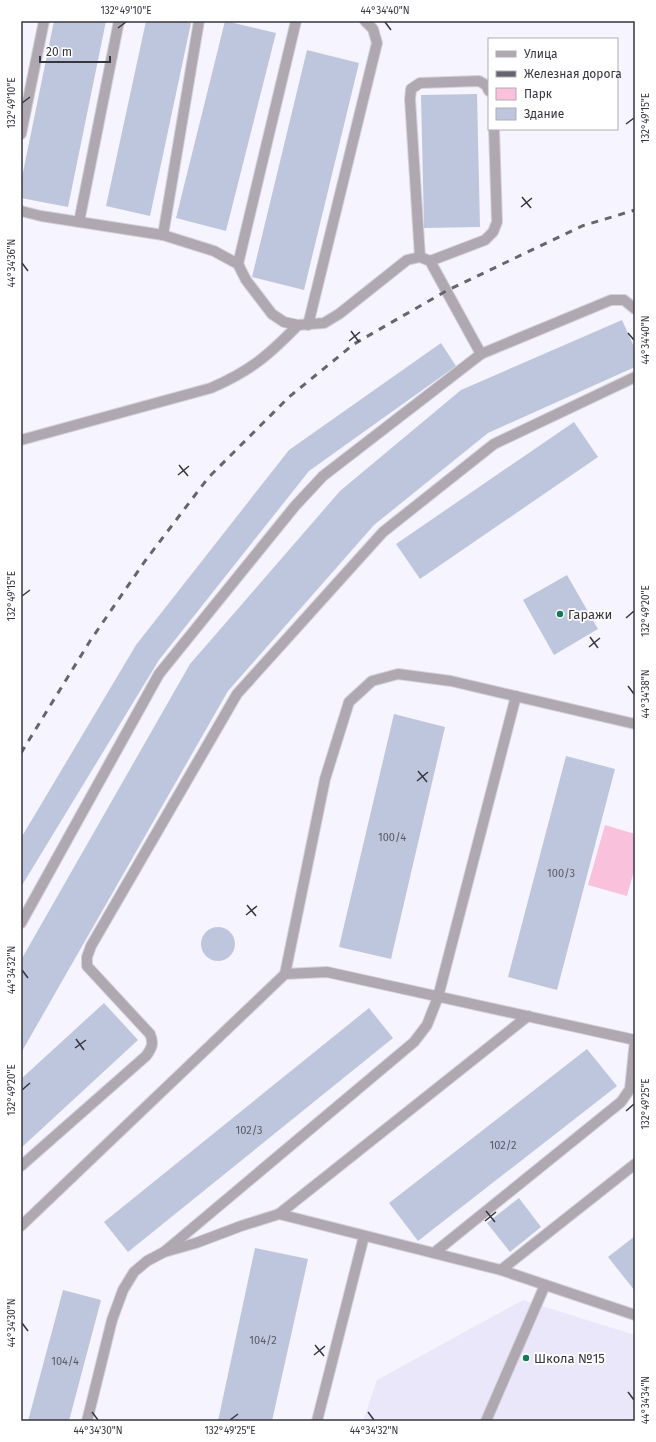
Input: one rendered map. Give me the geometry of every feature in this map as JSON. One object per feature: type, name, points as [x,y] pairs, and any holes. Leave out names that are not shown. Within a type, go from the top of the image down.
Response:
[{"type":"street","points":[[21,134],[44,21]]},
{"type":"street","points":[[79,222],[119,21]]},
{"type":"street","points":[[162,235],[199,21]]},
{"type":"street","points":[[238,264],[296,21]]},
{"type":"street","points":[[21,440],[211,388],[234,378],[262,361],[303,325],[377,43],[373,29],[365,21]]},
{"type":"street","points":[[420,257],[410,99],[411,89],[420,83],[479,81],[486,85],[488,89]]},
{"type":"street","points":[[430,261],[485,240],[493,232],[497,222],[494,130]]},
{"type":"street","points":[[21,211],[41,216],[162,235],[214,251],[238,264],[246,280],[272,314],[284,322],[303,325],[324,323],[339,314],[407,260],[420,257],[430,261],[481,354]]},
{"type":"street","points":[[21,923],[159,674],[294,506],[323,476],[481,354],[611,300],[624,300],[635,309]]},
{"type":"street","points":[[21,1166],[146,1056],[152,1049],[153,1040],[150,1034],[96,978],[88,966],[87,957],[91,946],[237,694],[383,532],[494,444],[635,376]]},
{"type":"street","points":[[21,1226],[285,974],[325,779],[349,702],[372,681],[398,674],[451,681],[635,724]]},
{"type":"street","points":[[87,1421],[112,1320],[123,1290],[134,1272],[147,1261],[164,1252],[414,1042],[427,1025],[438,997],[516,696]]},
{"type":"street","points":[[285,974],[327,972],[635,1040],[630,1089],[622,1102],[434,1253]]},
{"type":"street","points":[[164,1252],[196,1243],[241,1226],[279,1214],[528,1016]]},
{"type":"street","points":[[501,1270],[635,1164]]},
{"type":"street","points":[[279,1214],[501,1270],[635,1315]]},
{"type":"street","points":[[317,1421],[364,1236]]},
{"type":"street","points":[[486,1421],[545,1285]]},
{"type":"shaded area","name":"Школа №15","points":[[523,1300],[635,1335],[635,1421],[363,1421],[377,1380]]},
{"type":"green space","points":[[605,825],[635,834],[635,867],[627,896],[588,885]]},
{"type":"building","points":[[54,21],[106,21],[68,207],[21,198],[21,182]]},
{"type":"building","points":[[146,21],[181,21],[191,23],[150,216],[106,206]]},
{"type":"building","points":[[225,21],[276,33],[226,231],[176,218]]},
{"type":"building","points":[[307,50],[359,63],[304,290],[252,277]]},
{"type":"building","points":[[477,94],[480,227],[424,228],[421,95]]},
{"type":"building","points":[[622,320],[635,349],[635,367],[488,433],[374,525],[228,691],[21,1053],[21,960],[190,664],[340,491],[461,390]]},
{"type":"building","points":[[441,343],[456,366],[309,471],[159,660],[21,887],[21,838],[136,645],[289,450]]},
{"type":"building","points":[[574,422],[598,457],[420,579],[396,544]]},
{"type":"building","name":"Гаражи","points":[[567,575],[598,629],[554,655],[523,600]]},
{"type":"building","points":[[394,714],[445,727],[391,959],[339,947]]},
{"type":"building","points":[[566,756],[615,769],[557,990],[508,977]]},
{"type":"building","points":[[218,927],[230,932],[235,944],[230,956],[218,961],[206,956],[201,944],[206,932]]},
{"type":"building","points":[[104,1003],[138,1040],[21,1148],[21,1079]]},
{"type":"building","points":[[369,1008],[393,1038],[128,1252],[104,1222]]},
{"type":"building","points":[[587,1049],[617,1086],[418,1241],[389,1203]]},
{"type":"building","points":[[519,1198],[541,1227],[510,1252],[487,1223]]},
{"type":"building","points":[[635,1236],[635,1291],[608,1257]]},
{"type":"building","points":[[255,1248],[308,1259],[272,1421],[218,1421]]},
{"type":"building","points":[[63,1290],[101,1300],[69,1421],[28,1421]]},
{"type":"railway","points":[[21,753],[90,641],[145,561],[208,478],[289,397],[354,344],[446,291],[582,226],[635,210]]},
{"type":"place","name":"Гаражи","points":[[560,614]]},
{"type":"place","name":"Школа №15","points":[[526,1358]]}]
